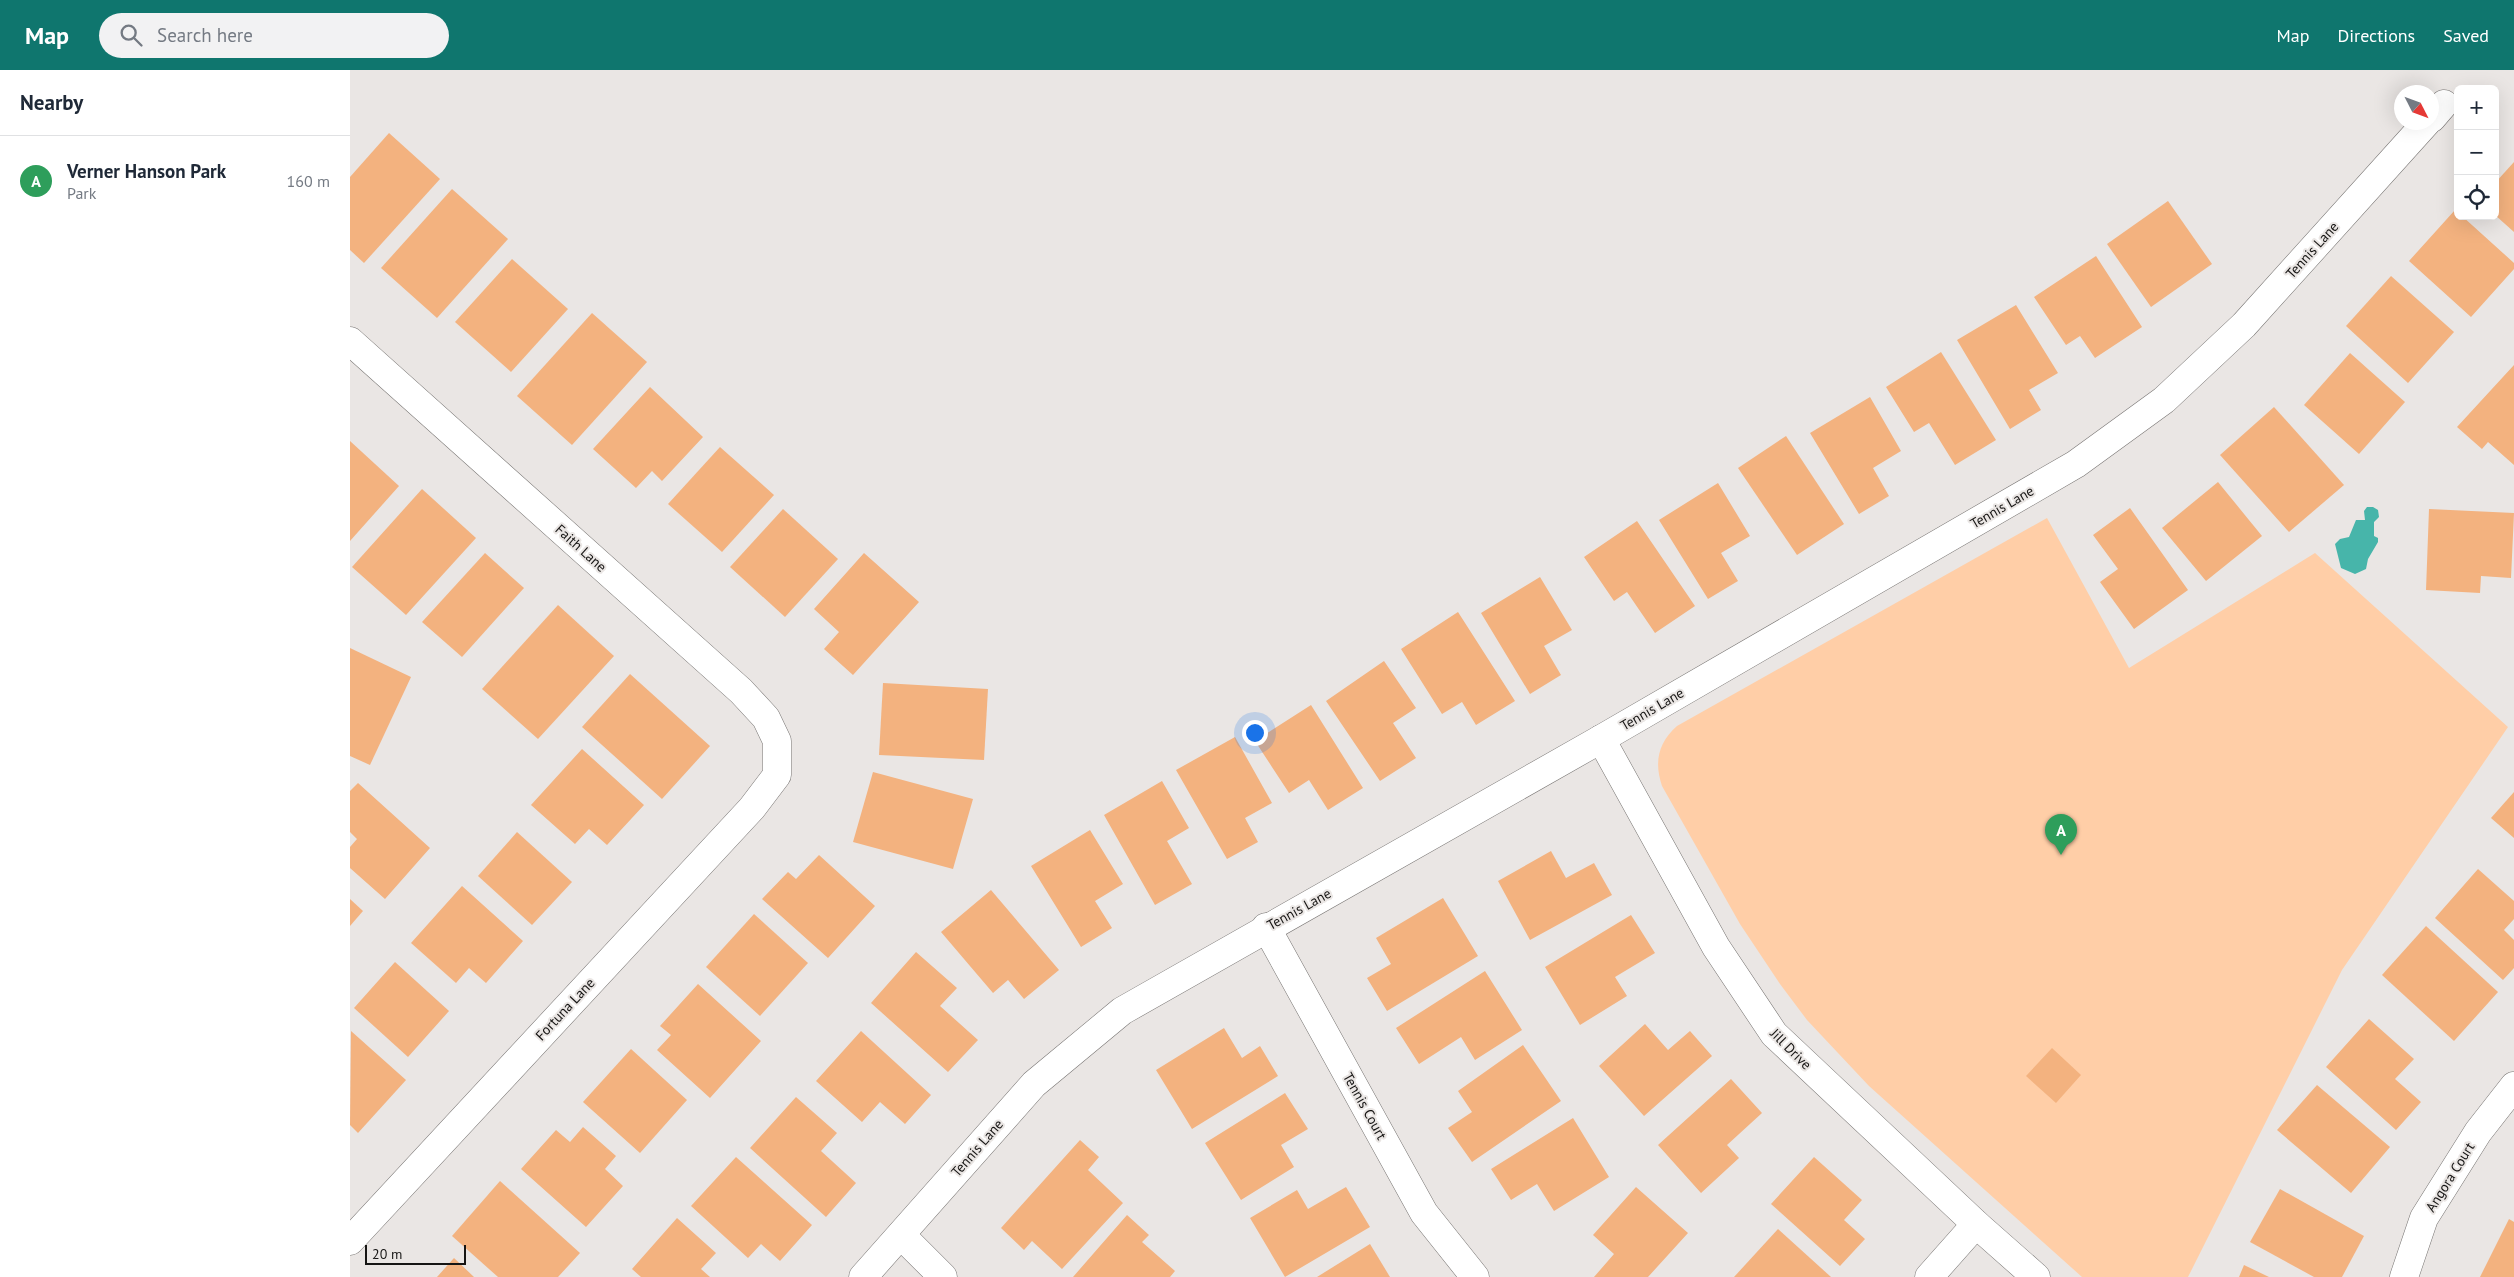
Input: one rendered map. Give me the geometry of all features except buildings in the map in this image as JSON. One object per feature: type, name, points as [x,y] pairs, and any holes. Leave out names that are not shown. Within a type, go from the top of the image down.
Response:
[{"type":"street","name":"Tennis Lane","points":[[863,1277],[1034,1084],[1122,1011],[1601,739],[2076,464],[2164,400],[2244,325],[2420,130]]},
{"type":"street","name":"Faith Lane","points":[[350,341],[741,691],[766,718],[777,741],[777,775]]},
{"type":"street","name":"Jill Drive","points":[[1601,739],[1716,947],[1774,1034],[1976,1224],[2036,1277]]},
{"type":"street","name":"Fortuna Lane","points":[[350,1241],[752,808],[777,775]]},
{"type":"street","name":"Tennis Court","points":[[1266,928],[1424,1213],[1475,1277]]},
{"type":"street","name":"Angora Court","points":[[2404,1277],[2424,1218],[2478,1132],[2514,1086]]},
{"type":"street","points":[[1929,1277],[1976,1224]]},
{"type":"street","points":[[901,1235],[944,1277]]},
{"type":"shaded area","points":[[2047,518],[2129,668],[2315,553],[2508,727],[2342,970],[2188,1277],[2082,1277],[1869,1086],[1807,1020],[1780,984],[1740,924],[1662,786],[1658,769],[1659,753],[1662,746],[1677,726]]},
{"type":"water","points":[[2367,507],[2373,507],[2378,510],[2379,517],[2374,522],[2374,536],[2378,538],[2378,542],[2368,559],[2366,569],[2355,574],[2341,568],[2335,544],[2340,539],[2349,537],[2356,520],[2365,520],[2364,511]]},
{"type":"place","name":"Verner Hanson Park","points":[[2061,855]]}]
